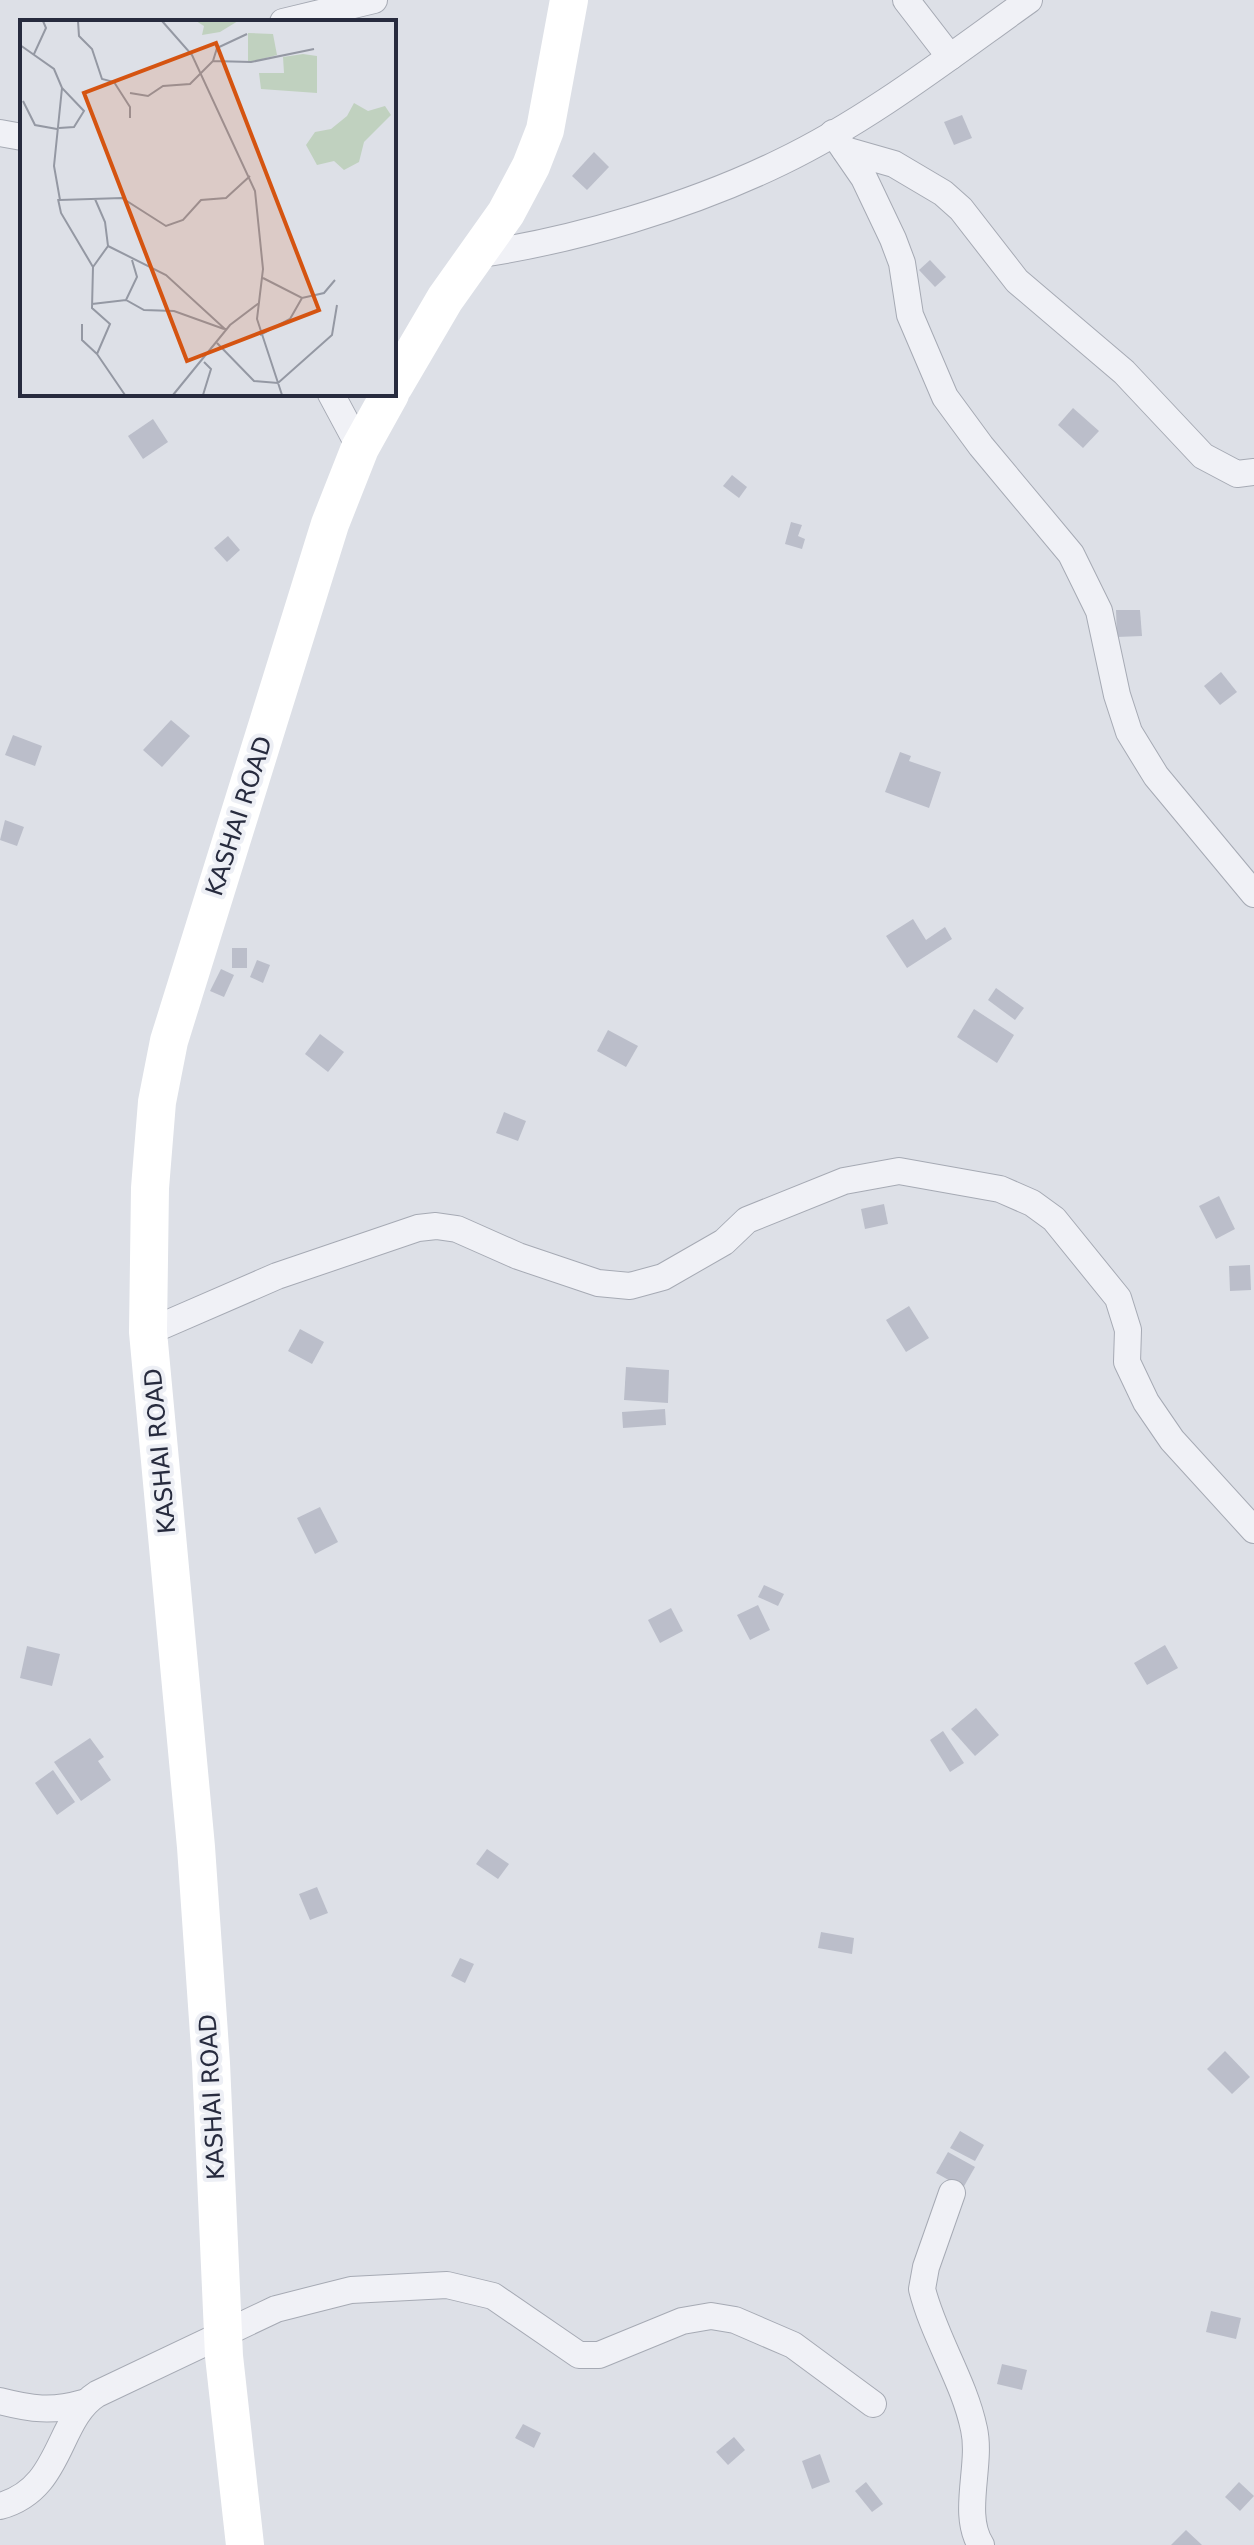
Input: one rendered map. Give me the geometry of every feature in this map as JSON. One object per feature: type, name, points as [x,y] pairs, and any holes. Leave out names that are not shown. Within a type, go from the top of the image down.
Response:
[{"type":"street","points":[[291,20],[374,0]]},
{"type":"street","points":[[396,383],[474,255],[506,213],[531,166],[545,130],[569,0]]},
{"type":"street","points":[[906,0],[950,57]]},
{"type":"street","points":[[474,255],[521,249],[625,220],[839,142],[1029,0]]},
{"type":"street","points":[[0,133],[20,137]]},
{"type":"street","points":[[839,142],[894,164],[943,193],[961,209],[1017,281],[1124,372],[1203,456],[1237,474],[1254,472]]},
{"type":"street","points":[[839,142],[864,178],[893,239],[902,263],[910,315],[945,397],[973,436],[1071,554],[1099,611],[1117,695],[1129,732],[1156,776],[1254,894]]},
{"type":"street","points":[[332,396],[360,448]]},
{"type":"street","name":"KASHAI ROAD","points":[[245,2545],[224,2333],[211,2063],[196,1847],[148,1332],[150,1188],[157,1102],[169,1041],[330,524],[360,448],[389,396]]},
{"type":"street","points":[[148,1332],[277,1276],[418,1228],[436,1226],[457,1229],[518,1256],[598,1283],[630,1286],[674,1272],[724,1242],[747,1220],[844,1181],[899,1171],[934,1177],[1000,1189],[1032,1203],[1073,1240],[1118,1298],[1128,1330],[1127,1362],[1146,1402],[1172,1440],[1254,1530]]},
{"type":"street","points":[[952,2193],[926,2267],[922,2289],[974,2426],[978,2456],[973,2516],[981,2545]]},
{"type":"street","points":[[0,2401],[36,2410],[58,2410],[83,2403],[276,2309],[351,2290],[447,2285],[493,2296],[579,2355],[599,2355],[682,2321],[711,2316],[735,2320],[793,2345],[873,2404]]},
{"type":"street","points":[[0,2506],[14,2502],[49,2470],[83,2403]]},
{"type":"building","points":[[962,115],[972,138],[954,145],[944,122]]},
{"type":"building","points":[[594,152],[609,167],[587,190],[572,176]]},
{"type":"building","points":[[930,260],[946,277],[935,287],[919,270]]},
{"type":"building","points":[[1073,408],[1099,431],[1083,448],[1058,425]]},
{"type":"building","points":[[153,419],[168,442],[143,459],[128,436]]},
{"type":"building","points":[[732,475],[747,487],[739,498],[723,486]]},
{"type":"building","points":[[791,522],[802,525],[798,536],[805,539],[802,549],[785,544]]},
{"type":"building","points":[[228,536],[240,550],[227,562],[214,548]]},
{"type":"building","points":[[1116,610],[1140,610],[1142,636],[1117,637]]},
{"type":"building","points":[[1221,672],[1237,692],[1220,705],[1204,686]]},
{"type":"building","points":[[171,720],[190,736],[162,767],[143,750]]},
{"type":"building","points":[[13,735],[42,746],[35,766],[5,755]]},
{"type":"building","points":[[900,752],[911,756],[909,761],[941,772],[929,808],[885,792]]},
{"type":"building","points":[[5,820],[24,827],[17,846],[0,840]]},
{"type":"building","points":[[913,919],[926,940],[945,927],[952,939],[907,968],[886,936]]},
{"type":"building","points":[[232,948],[247,948],[247,968],[232,968]]},
{"type":"building","points":[[257,960],[270,965],[263,983],[250,977]]},
{"type":"building","points":[[221,969],[234,975],[224,997],[210,991]]},
{"type":"building","points":[[996,988],[1024,1008],[1015,1020],[988,1000]]},
{"type":"building","points":[[974,1009],[1014,1035],[997,1063],[957,1037]]},
{"type":"building","points":[[608,1030],[638,1046],[626,1067],[597,1051]]},
{"type":"building","points":[[320,1034],[344,1052],[328,1072],[305,1054]]},
{"type":"building","points":[[504,1112],[526,1121],[518,1141],[496,1133]]},
{"type":"building","points":[[1219,1196],[1235,1229],[1216,1239],[1199,1206]]},
{"type":"building","points":[[884,1204],[888,1224],[865,1229],[861,1209]]},
{"type":"building","points":[[1250,1265],[1251,1290],[1230,1291],[1229,1266]]},
{"type":"building","points":[[909,1306],[929,1338],[906,1352],[886,1320]]},
{"type":"building","points":[[300,1329],[324,1342],[312,1364],[288,1351]]},
{"type":"building","points":[[626,1367],[669,1370],[668,1403],[624,1400]]},
{"type":"building","points":[[665,1409],[666,1425],[623,1428],[622,1412]]},
{"type":"building","points":[[320,1507],[338,1542],[315,1554],[297,1518]]},
{"type":"building","points":[[764,1585],[784,1594],[778,1606],[758,1597]]},
{"type":"building","points":[[758,1605],[770,1630],[750,1640],[737,1615]]},
{"type":"building","points":[[671,1608],[683,1631],[660,1643],[648,1620]]},
{"type":"building","points":[[1165,1645],[1178,1668],[1147,1685],[1134,1663]]},
{"type":"building","points":[[27,1646],[60,1654],[52,1686],[20,1678]]},
{"type":"building","points":[[976,1708],[999,1735],[975,1756],[951,1729]]},
{"type":"building","points":[[943,1731],[964,1763],[950,1772],[930,1740]]},
{"type":"building","points":[[90,1738],[104,1757],[98,1761],[111,1780],[81,1801],[54,1762]]},
{"type":"building","points":[[53,1770],[75,1802],[57,1815],[35,1783]]},
{"type":"building","points":[[487,1849],[509,1864],[498,1879],[476,1864]]},
{"type":"building","points":[[317,1887],[328,1913],[310,1920],[299,1894]]},
{"type":"building","points":[[821,1932],[854,1938],[852,1954],[818,1948]]},
{"type":"building","points":[[460,1958],[474,1964],[465,1983],[451,1976]]},
{"type":"building","points":[[1225,2051],[1250,2077],[1232,2094],[1207,2069]]},
{"type":"building","points":[[960,2131],[984,2145],[975,2161],[950,2148]]},
{"type":"building","points":[[948,2152],[975,2167],[963,2188],[936,2173]]},
{"type":"building","points":[[1211,2311],[1241,2318],[1236,2339],[1206,2332]]},
{"type":"building","points":[[1002,2364],[1027,2370],[1022,2390],[997,2384]]},
{"type":"building","points":[[523,2424],[541,2433],[534,2448],[515,2438]]},
{"type":"building","points":[[734,2437],[745,2450],[728,2465],[716,2452]]},
{"type":"building","points":[[820,2454],[830,2482],[812,2489],[802,2461]]},
{"type":"building","points":[[866,2482],[883,2504],[872,2512],[855,2491]]},
{"type":"building","points":[[1239,2482],[1254,2496],[1240,2511],[1225,2497]]},
{"type":"building","points":[[1186,2530],[1202,2545],[1171,2545]]}]
